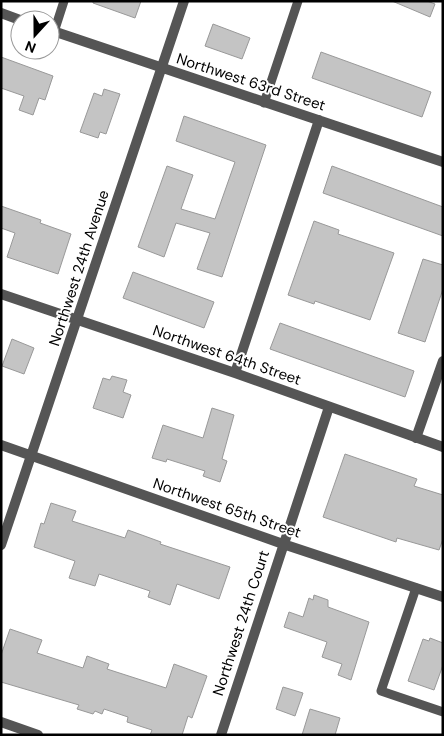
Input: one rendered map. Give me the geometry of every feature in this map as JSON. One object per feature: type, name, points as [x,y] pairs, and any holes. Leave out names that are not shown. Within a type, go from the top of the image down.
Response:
[{"type":"street","name":"Northwest 24th Avenue","points":[[1,544],[33,456],[184,1]]},
{"type":"street","name":"Northwest 63rd Street","points":[[60,34],[443,162]]},
{"type":"street","points":[[234,373],[319,120]]},
{"type":"street","name":"Northwest 64th Street","points":[[1,294],[234,373],[443,447]]},
{"type":"street","points":[[416,438],[443,361]]},
{"type":"street","name":"Northwest 24th Court","points":[[221,735],[329,407]]},
{"type":"street","name":"Northwest 65th Street","points":[[1,445],[283,544],[443,597]]},
{"type":"street","points":[[1,722],[38,735]]},
{"type":"lane","points":[[264,103],[298,1]]},
{"type":"lane","points":[[416,588],[381,691],[443,712]]},
{"type":"building","points":[[93,1],[141,1],[135,18],[93,3]]},
{"type":"building","points":[[392,1],[427,1],[435,4],[430,17]]},
{"type":"building","points":[[213,24],[250,38],[242,59],[205,46]]},
{"type":"building","points":[[321,52],[431,92],[422,117],[312,78]]},
{"type":"building","points":[[1,57],[53,76],[45,100],[39,98],[33,115],[19,110],[24,96],[1,88]]},
{"type":"building","points":[[104,89],[120,94],[106,134],[100,132],[98,138],[80,132],[94,93],[102,96]]},
{"type":"building","points":[[184,116],[266,145],[222,277],[197,269],[210,233],[176,223],[164,257],[138,247],[167,166],[193,175],[181,209],[215,219],[235,162],[176,141]]},
{"type":"building","points":[[332,166],[443,207],[443,236],[323,193]]},
{"type":"building","points":[[1,206],[41,220],[40,223],[71,234],[58,274],[7,257],[15,233],[1,228]]},
{"type":"building","points":[[314,221],[339,230],[338,234],[394,253],[370,320],[315,301],[314,304],[288,295]]},
{"type":"building","points":[[423,259],[443,265],[443,289],[425,342],[398,333]]},
{"type":"building","points":[[133,272],[214,302],[204,328],[123,298]]},
{"type":"building","points":[[280,323],[414,371],[405,397],[270,349]]},
{"type":"building","points":[[12,339],[34,348],[24,374],[2,366]]},
{"type":"building","points":[[112,376],[127,380],[123,392],[131,395],[123,418],[93,408],[103,378],[110,380]]},
{"type":"building","points":[[212,408],[234,415],[222,459],[227,461],[220,482],[203,476],[205,471],[167,459],[166,462],[152,458],[163,425],[203,438]]},
{"type":"building","points":[[345,454],[417,479],[414,486],[443,495],[443,539],[439,550],[397,538],[396,542],[323,517]]},
{"type":"building","points":[[51,503],[76,511],[72,521],[125,538],[128,530],[161,542],[160,544],[230,567],[219,599],[177,584],[170,605],[148,597],[150,591],[99,574],[95,586],[69,578],[75,561],[34,547],[41,523],[44,524]]},
{"type":"building","points":[[314,595],[328,600],[328,607],[369,622],[351,680],[338,675],[342,664],[322,657],[327,642],[284,627],[289,612],[303,617],[309,598],[313,600]]},
{"type":"building","points":[[10,629],[42,640],[37,653],[83,668],[87,656],[109,664],[107,669],[166,688],[174,664],[207,676],[192,718],[188,716],[182,735],[150,735],[152,730],[127,722],[128,717],[104,709],[102,714],[95,711],[93,714],[77,709],[79,705],[1,682],[1,655]]},
{"type":"building","points":[[430,638],[443,643],[443,665],[434,690],[408,681],[423,639],[429,641]]},
{"type":"building","points":[[283,687],[303,693],[295,716],[276,709]]},
{"type":"building","points":[[310,709],[340,718],[335,735],[302,735]]}]
